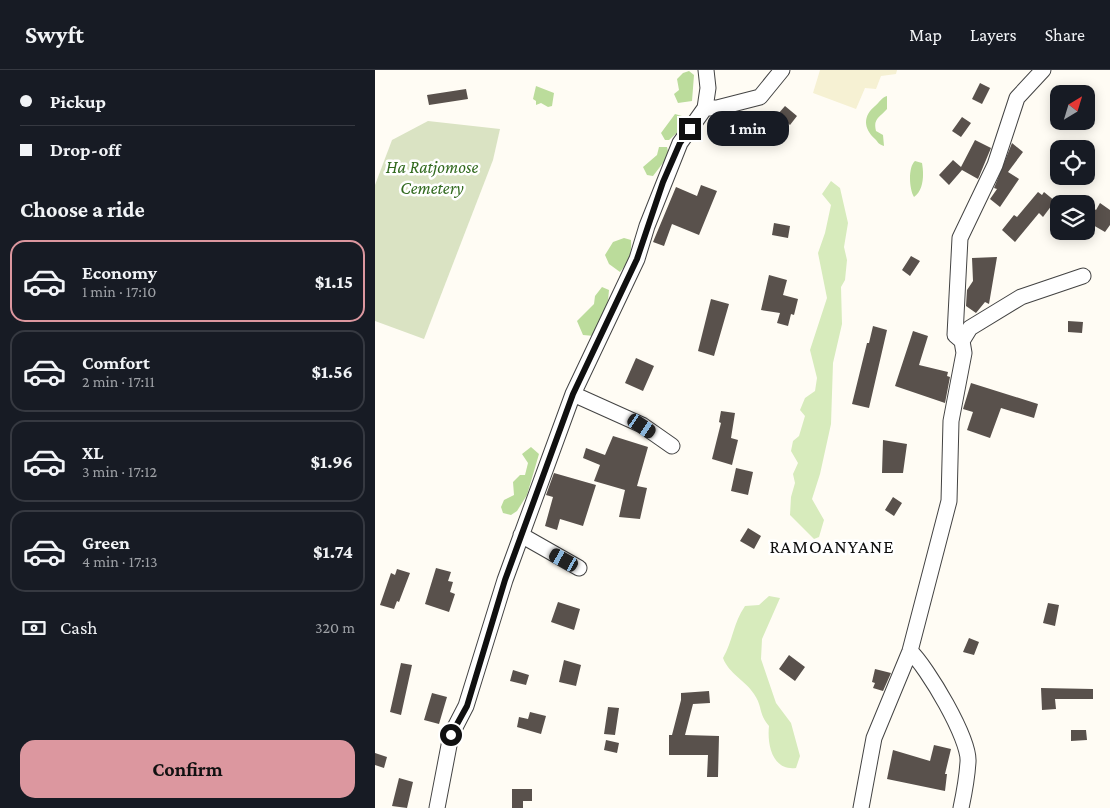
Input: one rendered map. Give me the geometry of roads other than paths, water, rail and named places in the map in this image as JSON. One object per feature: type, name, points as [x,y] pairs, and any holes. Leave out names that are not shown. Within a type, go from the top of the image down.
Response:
[{"type":"street","points":[[437,808],[451,735],[467,706],[505,580],[521,535],[573,394],[637,259],[650,217],[680,143],[705,108],[708,88],[706,70]]},
{"type":"street","points":[[705,108],[717,108],[760,98],[782,70]]},
{"type":"street","points":[[861,808],[874,738],[910,651],[949,501],[951,421],[964,354],[962,341],[955,334],[960,238],[995,165],[1017,98],[1043,70]]},
{"type":"street","points":[[962,341],[970,328],[1021,297],[1083,276]]},
{"type":"street","points":[[573,394],[642,426],[673,446]]},
{"type":"street","points":[[521,535],[579,568]]},
{"type":"street","points":[[910,651],[919,660],[932,681],[963,740],[969,762],[961,808]]},
{"type":"district","name":"RAMOANYANE","points":[[832,546]]},
{"type":"park label","name":"Ha Ratjomose Cemetery","points":[[432,177]]}]
